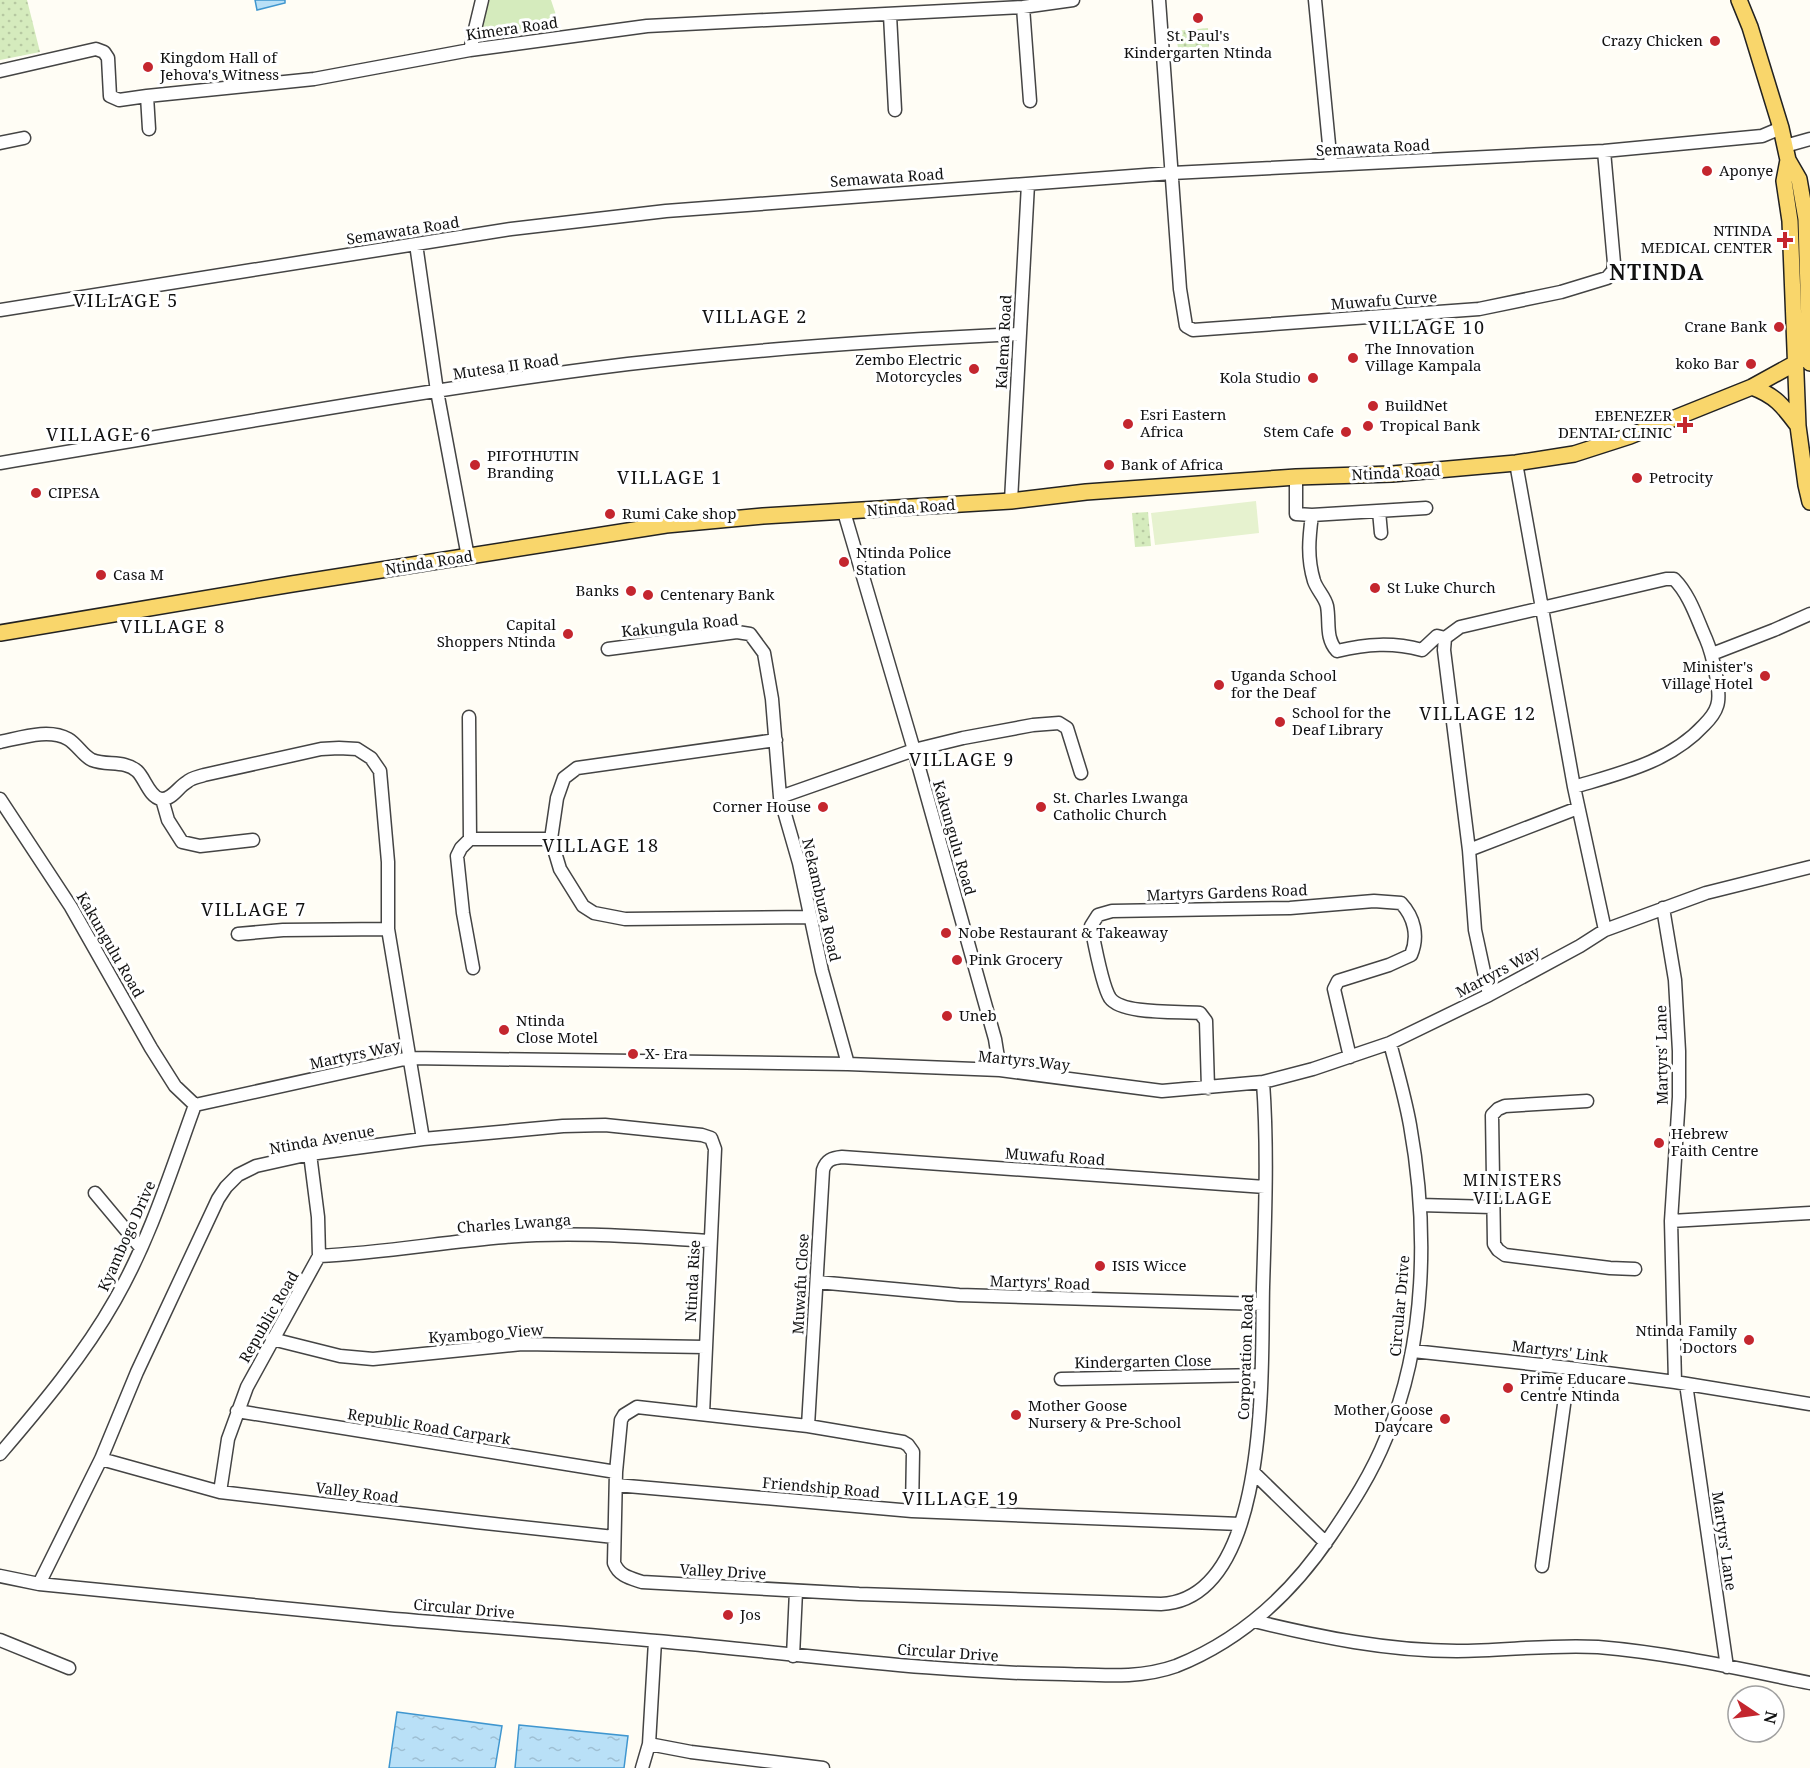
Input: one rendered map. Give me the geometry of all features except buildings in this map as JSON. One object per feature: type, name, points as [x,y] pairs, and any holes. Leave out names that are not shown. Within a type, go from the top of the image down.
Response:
[{"type":"main road","points":[[1739,0],[1750,27],[1781,128],[1786,153],[1807,198],[1810,366]]},
{"type":"main road","points":[[1786,153],[1784,181],[1790,221],[1798,426],[1810,502]]},
{"type":"main road","name":"Ntinda Road","points":[[0,633],[666,525],[763,516],[1011,501],[1086,492],[1296,477],[1392,474],[1515,463],[1574,454],[1630,436],[1752,387],[1810,355]]},
{"type":"main road","points":[[1752,387],[1767,393],[1782,404],[1798,426]]},
{"type":"street","points":[[470,50],[482,0]]},
{"type":"street","name":"Kimera Road","points":[[0,71],[96,49],[104,52],[108,58],[110,96],[120,100],[314,79],[470,50],[647,26],[1023,7],[1073,0]]},
{"type":"street","points":[[1159,0],[1172,172]]},
{"type":"street","points":[[1316,0],[1330,165]]},
{"type":"street","points":[[1023,7],[1030,101]]},
{"type":"street","points":[[890,15],[895,111]]},
{"type":"street","points":[[147,96],[149,129]]},
{"type":"street","name":"Semawata Road","points":[[0,310],[511,229],[666,211],[1172,172],[1604,151],[1762,136],[1781,128]]},
{"type":"street","points":[[0,143],[24,138]]},
{"type":"street","points":[[1786,153],[1810,139]]},
{"type":"street","name":"Muwafu Curve","points":[[1172,172],[1180,289],[1186,326],[1193,330],[1479,309],[1561,292],[1607,278],[1613,271],[1614,262],[1604,151]]},
{"type":"street","name":"Kalema Road","points":[[1011,501],[1028,184]]},
{"type":"street","points":[[416,244],[437,391],[468,557]]},
{"type":"street","name":"Mutesa II Road","points":[[0,463],[282,415],[626,365],[790,347],[1020,334]]},
{"type":"street","points":[[1515,463],[1578,808],[1605,930]]},
{"type":"street","points":[[1296,477],[1296,514],[1426,508]]},
{"type":"street","points":[[1379,511],[1381,533]]},
{"type":"street","name":"Kakungulu Road","points":[[844,512],[995,1039],[1000,1070]]},
{"type":"street","points":[[1312,515],[1308,539],[1309,557],[1315,583],[1327,604],[1331,644],[1337,651],[1382,644],[1402,644],[1422,650],[1437,636],[1445,638]]},
{"type":"street","points":[[1489,995],[1474,930],[1469,850],[1444,650],[1445,638],[1460,627],[1674,579],[1683,589],[1712,654],[1718,705],[1711,718],[1691,739],[1665,756],[1638,768],[1574,787]]},
{"type":"street","points":[[1712,654],[1810,614]]},
{"type":"street","name":"Kakungula Road","points":[[608,649],[737,632],[750,634],[765,653],[776,740]]},
{"type":"street","points":[[469,717],[470,839]]},
{"type":"street","points":[[780,797],[914,750],[1033,725],[1059,723],[1068,728],[1081,773]]},
{"type":"street","points":[[0,742],[47,734],[60,735],[94,761],[130,767],[137,772],[156,797],[162,799],[170,797],[188,781],[204,774],[321,749],[357,749],[371,758],[380,771],[388,862],[388,929],[423,1139]]},
{"type":"street","points":[[776,740],[577,768],[564,778],[557,798],[551,839],[560,869],[583,906],[594,913],[625,919],[811,917]]},
{"type":"street","name":"Nekambuza Road","points":[[776,740],[780,797],[799,863],[822,971],[848,1064]]},
{"type":"street","name":"Kakungulu Road","points":[[0,799],[71,908],[175,1086],[195,1105]]},
{"type":"street","points":[[162,799],[168,820],[182,842],[200,846],[253,840]]},
{"type":"street","points":[[1469,850],[1578,808]]},
{"type":"street","points":[[473,968],[463,913],[458,856],[461,848],[470,839],[551,839]]},
{"type":"street","name":"Martyrs Way","points":[[195,1105],[409,1058],[848,1064],[1000,1070],[1162,1091],[1208,1089],[1263,1082],[1390,1043],[1489,995],[1605,930],[1706,893],[1810,867]]},
{"type":"street","name":"Martyrs Gardens Road","points":[[1208,1089],[1206,1021],[1200,1013],[1135,1010],[1120,1005],[1110,998],[1099,965],[1091,926],[1098,915],[1112,911],[1290,908],[1374,901],[1401,903],[1413,921],[1415,939],[1411,955],[1335,984],[1334,989],[1350,1057]]},
{"type":"street","name":"Martyrs' Lane","points":[[1663,908],[1675,980],[1679,1051],[1679,1096],[1671,1221],[1680,1383],[1727,1667]]},
{"type":"street","points":[[238,934],[283,930],[388,929]]},
{"type":"street","name":"Circular Drive","points":[[0,1576],[39,1584],[385,1618],[963,1670],[1033,1674],[1132,1675],[1176,1665],[1216,1647],[1254,1621],[1280,1599],[1326,1543],[1357,1496],[1387,1437],[1413,1351],[1419,1282],[1420,1205],[1410,1122],[1390,1043]]},
{"type":"street","name":"Corporation Road","points":[[1175,1603],[1197,1591],[1216,1575],[1232,1548],[1253,1472],[1259,1429],[1261,1375],[1266,1115],[1263,1082]]},
{"type":"street","points":[[1587,1101],[1505,1106],[1492,1115],[1494,1244],[1505,1255],[1635,1269]]},
{"type":"street","name":"Kyambogo Drive","points":[[0,1454],[102,1322],[116,1298],[141,1248],[195,1105]]},
{"type":"street","name":"Ntinda Avenue","points":[[39,1584],[101,1459],[137,1372],[211,1213],[226,1187],[238,1175],[256,1166],[310,1154],[423,1139],[563,1126],[605,1125],[702,1135],[711,1138],[715,1149]]},
{"type":"street","name":"Ntinda Rise","points":[[703,1414],[715,1149]]},
{"type":"street","points":[[310,1154],[318,1217],[319,1256]]},
{"type":"street","name":"Muwafu Road","points":[[842,1157],[1265,1187]]},
{"type":"street","name":"Muwafu Close","points":[[808,1426],[823,1170],[825,1164],[833,1158],[842,1157]]},
{"type":"street","points":[[94,1193],[141,1248]]},
{"type":"street","points":[[1420,1205],[1492,1207]]},
{"type":"street","points":[[1671,1221],[1810,1214]]},
{"type":"street","name":"Charles Lwanga","points":[[319,1256],[360,1254],[506,1237],[584,1235],[710,1240]]},
{"type":"street","name":"Republic Road","points":[[220,1492],[228,1439],[247,1387],[319,1256]]},
{"type":"street","name":"Martyrs' Road","points":[[816,1282],[959,1295],[1262,1304]]},
{"type":"street","name":"Kyambogo View","points":[[272,1340],[340,1356],[373,1359],[522,1344],[705,1347]]},
{"type":"street","name":"Martyrs' Link","points":[[1413,1351],[1569,1368],[1810,1404]]},
{"type":"street","points":[[1542,1566],[1569,1368]]},
{"type":"street","name":"Kindergarten Close","points":[[1061,1379],[1261,1375]]},
{"type":"street","name":"Valley Drive","points":[[912,1511],[913,1452],[908,1445],[897,1440],[808,1426],[637,1407],[624,1415],[619,1429],[614,1563],[617,1570],[624,1576],[642,1582],[796,1591],[1175,1603]]},
{"type":"street","name":"Republic Road Carpark","points":[[237,1411],[616,1478]]},
{"type":"street","name":"Valley Road","points":[[101,1459],[220,1492],[614,1537]]},
{"type":"street","points":[[1253,1472],[1326,1543]]},
{"type":"street","name":"Friendship Road","points":[[616,1478],[912,1511],[1240,1524]]},
{"type":"street","points":[[793,1656],[796,1591]]},
{"type":"street","points":[[1254,1621],[1377,1646],[1458,1651],[1596,1647],[1668,1655],[1810,1683]]},
{"type":"street","points":[[0,1640],[69,1668]]},
{"type":"street","points":[[642,1768],[649,1744],[655,1641]]},
{"type":"street","points":[[649,1744],[692,1752],[823,1768]]},
{"type":"green space","points":[[0,0],[27,0],[40,52],[0,60]]},
{"type":"green space","points":[[488,0],[551,0],[561,30],[485,36],[482,29]]},
{"type":"green space","points":[[1208,28],[1209,48],[1179,53],[1175,31]]},
{"type":"green space","points":[[1256,501],[1259,533],[1155,545],[1151,513]]},
{"type":"green space","points":[[1148,512],[1151,546],[1135,547],[1132,513]]},
{"type":"water","points":[[255,0],[285,0],[285,3],[257,10]]},
{"type":"water","points":[[397,1712],[502,1726],[495,1768],[389,1768]]},
{"type":"water","points":[[519,1725],[628,1736],[624,1768],[515,1768]]},
{"type":"place","name":"St. Paul's Kindergarten Ntinda","points":[[1198,18]]},
{"type":"place","name":"Crazy Chicken","points":[[1715,41]]},
{"type":"place","name":"Kingdom Hall of Jehova's Witness","points":[[148,67]]},
{"type":"place","name":"Aponye","points":[[1707,171]]},
{"type":"place","name":"NTINDA MEDICAL CENTER","points":[[1785,240]]},
{"type":"place","name":"Crane Bank","points":[[1779,327]]},
{"type":"place","name":"The Innovation Village Kampala","points":[[1353,358]]},
{"type":"place","name":"koko Bar","points":[[1751,364]]},
{"type":"place","name":"Zembo Electric Motorcycles","points":[[974,369]]},
{"type":"place","name":"Kola Studio","points":[[1313,378]]},
{"type":"place","name":"BuildNet","points":[[1373,406]]},
{"type":"place","name":"Esri Eastern Africa","points":[[1128,424]]},
{"type":"place","name":"EBENEZER DENTAL CLINIC","points":[[1685,425]]},
{"type":"place","name":"Tropical Bank","points":[[1368,426]]},
{"type":"place","name":"Stem Cafe","points":[[1346,432]]},
{"type":"place","name":"PIFOTHUTIN Branding","points":[[475,465]]},
{"type":"place","name":"Bank of Africa","points":[[1109,465]]},
{"type":"place","name":"Petrocity","points":[[1637,478]]},
{"type":"place","name":"CIPESA","points":[[36,493]]},
{"type":"place","name":"Rumi Cake shop","points":[[610,514]]},
{"type":"place","name":"Ntinda Police Station","points":[[844,562]]},
{"type":"place","name":"Casa M","points":[[101,575]]},
{"type":"place","name":"St Luke Church","points":[[1375,588]]},
{"type":"place","name":"Banks","points":[[631,591]]},
{"type":"place","name":"Centenary Bank","points":[[648,595]]},
{"type":"place","name":"Capital Shoppers Ntinda","points":[[568,634]]},
{"type":"place","name":"Minister's Village Hotel","points":[[1765,676]]},
{"type":"place","name":"Uganda School for the Deaf","points":[[1219,685]]},
{"type":"place","name":"School for the Deaf Library","points":[[1280,722]]},
{"type":"place","name":"Corner House","points":[[823,807]]},
{"type":"place","name":"St. Charles Lwanga Catholic Church","points":[[1041,807]]},
{"type":"place","name":"Nobe Restaurant & Takeaway","points":[[946,933]]},
{"type":"place","name":"Pink Grocery","points":[[957,960]]},
{"type":"place","name":"Uneb","points":[[947,1016]]},
{"type":"place","name":"Ntinda Close Motel","points":[[504,1030]]},
{"type":"place","name":"X- Era","points":[[633,1054]]},
{"type":"place","name":"Hebrew Faith Centre","points":[[1659,1143]]},
{"type":"place","name":"ISIS Wicce","points":[[1100,1266]]},
{"type":"place","name":"Ntinda Family Doctors","points":[[1749,1340]]},
{"type":"place","name":"Prime Educare Centre Ntinda","points":[[1508,1388]]},
{"type":"place","name":"Mother Goose Nursery & Pre-School","points":[[1016,1415]]},
{"type":"place","name":"Mother Goose Daycare","points":[[1445,1419]]},
{"type":"place","name":"Jos","points":[[728,1615]]},
{"type":"district","name":"NTINDA","points":[[1657,273]]},
{"type":"district","name":"VILLAGE 5","points":[[126,301]]},
{"type":"district","name":"VILLAGE 2","points":[[755,317]]},
{"type":"district","name":"VILLAGE 10","points":[[1427,328]]},
{"type":"district","name":"VILLAGE 6","points":[[99,435]]},
{"type":"district","name":"VILLAGE 1","points":[[670,478]]},
{"type":"district","name":"VILLAGE 8","points":[[173,627]]},
{"type":"district","name":"VILLAGE 12","points":[[1478,714]]},
{"type":"district","name":"VILLAGE 9","points":[[962,760]]},
{"type":"district","name":"VILLAGE 18","points":[[601,846]]},
{"type":"district","name":"VILLAGE 7","points":[[254,910]]},
{"type":"district","name":"MINISTERS VILLAGE","points":[[1513,1189]]},
{"type":"district","name":"VILLAGE 19","points":[[961,1499]]}]
